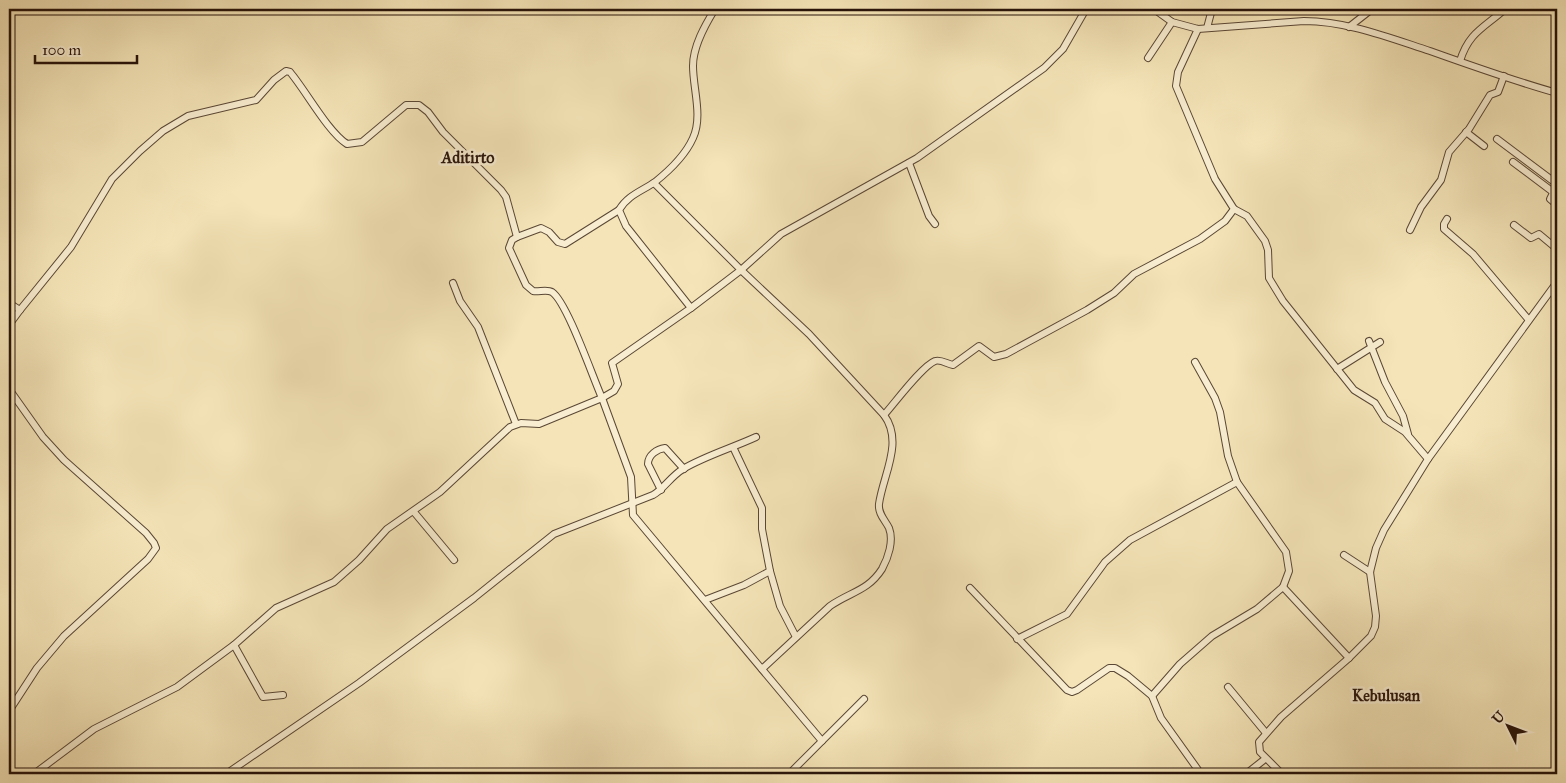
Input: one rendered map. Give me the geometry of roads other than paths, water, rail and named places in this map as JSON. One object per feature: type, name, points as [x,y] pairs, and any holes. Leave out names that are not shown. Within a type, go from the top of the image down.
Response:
[{"type":"street","points":[[716,9],[702,33],[694,56],[697,110],[694,136],[674,166],[654,183],[634,194],[619,210],[565,244],[558,242],[549,232],[541,228],[516,237],[512,240],[509,248],[522,277],[533,291],[551,291],[568,318],[602,398],[631,477],[632,515],[822,741]]},
{"type":"street","points":[[34,774],[87,733],[177,687],[234,644],[276,608],[334,582],[359,560],[387,529],[414,512],[449,485],[497,438],[516,424],[540,424],[602,398],[617,386],[611,366],[614,361],[691,308],[741,270],[786,230],[909,163],[945,140],[1054,60],[1063,49],[1086,9]]},
{"type":"street","points":[[1154,9],[1172,22],[1198,29],[1318,21],[1349,27],[1405,42],[1557,93]]},
{"type":"street","points":[[1207,28],[1212,9]]},
{"type":"street","points":[[1349,27],[1372,9]]},
{"type":"street","points":[[1460,61],[1464,46],[1469,40],[1505,9]]},
{"type":"street","points":[[1148,58],[1172,22]]},
{"type":"street","points":[[1198,29],[1178,72],[1176,86],[1215,180],[1234,209],[1246,216],[1259,230],[1268,250],[1271,283],[1283,301],[1356,392],[1372,401],[1386,419],[1409,435],[1428,459]]},
{"type":"street","points":[[9,325],[71,247],[112,179],[140,151],[173,124],[188,116],[256,100],[274,80],[286,71],[290,72],[305,90],[332,131],[347,144],[362,142],[406,106],[414,104],[423,108],[448,138],[501,190],[506,197],[516,237]]},
{"type":"street","points":[[1410,230],[1420,207],[1441,180],[1449,152],[1466,132],[1490,95],[1500,90],[1504,76]]},
{"type":"street","points":[[1466,132],[1484,146]]},
{"type":"street","points":[[1497,139],[1556,188]]},
{"type":"street","points":[[1513,162],[1556,188]]},
{"type":"street","points":[[909,163],[929,216],[935,224]]},
{"type":"street","points":[[654,183],[741,270],[809,334],[884,415],[893,429],[893,440],[885,485],[879,503],[880,513],[890,533],[890,548],[885,563],[865,588],[842,597],[830,606],[762,669]]},
{"type":"street","points":[[1556,188],[1550,199],[1557,205]]},
{"type":"street","points":[[884,415],[934,361],[953,365],[979,346],[994,357],[1006,354],[1087,310],[1114,293],[1134,274],[1200,239],[1225,221],[1234,209]]},
{"type":"street","points":[[619,210],[626,226],[691,308]]},
{"type":"street","points":[[1447,219],[1444,229],[1473,254],[1528,319]]},
{"type":"street","points":[[1514,225],[1531,238],[1538,234],[1557,249]]},
{"type":"street","points":[[1282,774],[1265,759],[1258,745],[1266,733],[1296,704],[1366,642],[1376,626],[1370,572],[1376,548],[1384,530],[1428,459],[1528,319],[1557,282]]},
{"type":"street","points":[[453,283],[460,301],[478,327],[516,424]]},
{"type":"street","points":[[9,303],[20,310]]},
{"type":"street","points":[[1337,369],[1371,344],[1380,342]]},
{"type":"street","points":[[1371,344],[1380,372],[1403,416],[1409,435]]},
{"type":"street","points":[[1152,696],[1180,664],[1212,636],[1257,609],[1284,587],[1289,571],[1286,552],[1237,482],[1228,456],[1220,412],[1215,398],[1195,362]]},
{"type":"street","points":[[9,389],[53,449],[146,534],[156,548],[148,558],[64,636],[37,668],[9,711]]},
{"type":"street","points":[[226,774],[360,683],[474,598],[554,534],[631,505],[661,490],[665,482],[684,469],[756,437]]},
{"type":"street","points":[[661,490],[648,464],[650,456],[658,450],[666,448],[684,469]]},
{"type":"street","points":[[733,448],[762,508],[762,529],[770,571],[780,606],[796,637]]},
{"type":"street","points":[[1017,639],[1067,614],[1104,562],[1130,540],[1237,482]]},
{"type":"street","points":[[414,512],[454,560]]},
{"type":"street","points":[[1344,555],[1370,572]]},
{"type":"street","points":[[705,600],[744,585],[770,571]]},
{"type":"street","points":[[1284,587],[1349,658]]},
{"type":"street","points":[[970,588],[1067,690],[1072,692],[1077,690],[1109,668],[1116,668],[1128,676],[1152,696],[1161,718],[1201,774]]},
{"type":"street","points":[[234,644],[263,697],[283,695]]},
{"type":"street","points":[[1228,687],[1266,733]]},
{"type":"street","points":[[789,774],[864,699]]},
{"type":"street","points":[[1246,774],[1265,759]]},
{"type":"district","name":"Aditirto","points":[[468,157]]},
{"type":"district","name":"Kebulusan","points":[[1386,695]]}]
